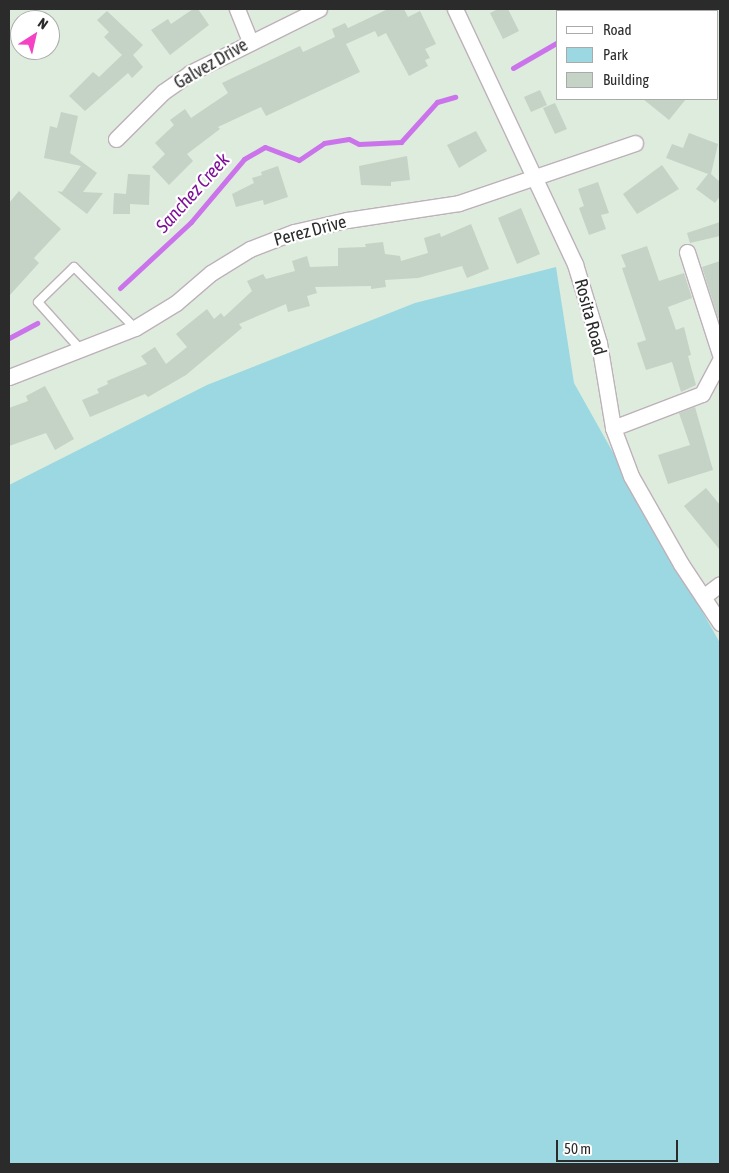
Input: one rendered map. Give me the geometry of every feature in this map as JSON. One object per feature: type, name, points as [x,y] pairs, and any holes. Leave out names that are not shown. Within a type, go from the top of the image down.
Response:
[{"type":"street","points":[[237,9],[250,41]]},
{"type":"street","name":"Galvez Drive","points":[[116,139],[163,92],[190,73],[250,41],[319,9]]},
{"type":"street","name":"Rosita Road","points":[[455,9],[537,178],[589,303],[612,428],[631,476],[720,623]]},
{"type":"street","name":"Perez Drive","points":[[9,377],[135,328],[176,303],[211,273],[250,248],[294,232],[348,220],[459,203],[537,178],[635,143]]},
{"type":"street","points":[[687,252],[720,354]]},
{"type":"street","points":[[612,428],[702,394],[720,360]]},
{"type":"street","points":[[703,597],[720,584]]},
{"type":"lane","points":[[81,350],[38,302],[74,267],[135,328]]},
{"type":"green space","points":[[556,267],[574,383],[720,643],[720,1164],[9,1164],[9,485],[207,385],[415,303]]},
{"type":"building","points":[[193,9],[198,9],[209,25],[170,55],[151,30],[168,19],[171,24]]},
{"type":"building","points":[[388,9],[404,9],[408,17],[420,11],[436,44],[425,49],[430,58],[425,60],[428,66],[409,76],[386,33],[378,37],[375,31],[346,44],[360,72],[266,116],[261,107],[218,127],[220,129],[187,154],[193,161],[169,185],[152,167],[165,154],[155,143],[174,125],[170,120],[185,109],[191,118],[228,93],[222,83],[300,46],[303,52],[335,37],[332,29],[345,23],[348,28]]},
{"type":"building","points":[[498,9],[508,9],[519,31],[503,39],[490,13]]},
{"type":"building","points":[[107,11],[143,45],[133,55],[143,67],[132,78],[128,73],[85,111],[69,96],[93,72],[99,77],[122,55],[104,37],[109,32],[97,20]]},
{"type":"building","points":[[540,90],[547,105],[531,112],[524,97]]},
{"type":"building","points":[[644,100],[685,100],[669,120]]},
{"type":"building","points":[[555,103],[567,129],[555,134],[543,108]]},
{"type":"building","points":[[61,112],[78,116],[70,153],[97,173],[83,192],[103,193],[87,214],[57,191],[62,192],[81,166],[44,158],[50,126],[57,128]]},
{"type":"building","points":[[476,131],[487,151],[459,168],[447,145]]},
{"type":"building","points":[[689,133],[718,144],[711,174],[720,182],[720,196],[715,203],[696,189],[708,174],[666,158],[672,144],[683,148]]},
{"type":"building","points":[[407,156],[410,180],[391,182],[391,186],[361,185],[359,166]]},
{"type":"building","points":[[662,165],[679,189],[637,214],[623,194]]},
{"type":"building","points":[[278,166],[288,197],[264,205],[263,200],[236,207],[232,194],[254,183],[252,178],[262,175],[261,172]]},
{"type":"building","points":[[128,174],[150,175],[149,205],[130,204],[130,214],[113,214],[114,193],[126,194]]},
{"type":"building","points":[[598,182],[609,213],[601,215],[606,229],[589,235],[579,208],[584,206],[578,189]]},
{"type":"building","points":[[19,191],[61,229],[34,258],[39,263],[9,296],[9,203]]},
{"type":"building","points":[[521,208],[540,254],[517,264],[498,218]]},
{"type":"building","points":[[720,222],[720,236],[690,243],[687,233]]},
{"type":"building","points":[[471,224],[489,269],[467,278],[462,266],[418,278],[385,280],[386,287],[371,289],[371,286],[315,287],[317,293],[307,296],[310,306],[288,312],[286,304],[239,324],[242,328],[186,375],[148,397],[145,394],[90,417],[82,400],[99,393],[97,389],[108,384],[107,381],[147,364],[141,356],[155,347],[166,364],[187,347],[176,334],[207,309],[214,319],[221,313],[224,317],[252,291],[247,281],[263,274],[266,279],[295,271],[292,261],[307,256],[310,267],[338,266],[338,248],[366,247],[365,244],[383,242],[385,254],[400,256],[401,261],[428,253],[424,238],[440,233],[441,237]]},
{"type":"building","points":[[647,246],[659,281],[684,273],[692,298],[668,307],[676,330],[684,327],[691,355],[688,356],[696,385],[681,392],[672,362],[646,370],[637,343],[646,340],[622,268],[626,267],[621,255]]},
{"type":"building","points":[[720,261],[720,318],[718,318],[702,267]]},
{"type":"building","points":[[45,386],[74,439],[55,450],[46,433],[9,446],[9,408],[28,401],[26,396]]},
{"type":"building","points":[[695,407],[713,470],[668,484],[658,455],[690,445],[679,413]]},
{"type":"building","points":[[706,488],[720,505],[720,550],[684,506]]},
{"type":"waterway","name":"Sanchez Creek","points":[[600,10],[606,9]]},
{"type":"waterway","name":"Sanchez Creek","points":[[513,68],[556,43]]},
{"type":"waterway","name":"Sanchez Creek","points":[[120,288],[191,222],[244,159],[265,147],[299,160],[324,143],[349,139],[359,144],[401,142],[437,102],[455,97]]},
{"type":"waterway","name":"Sanchez Creek","points":[[9,338],[37,323]]}]
